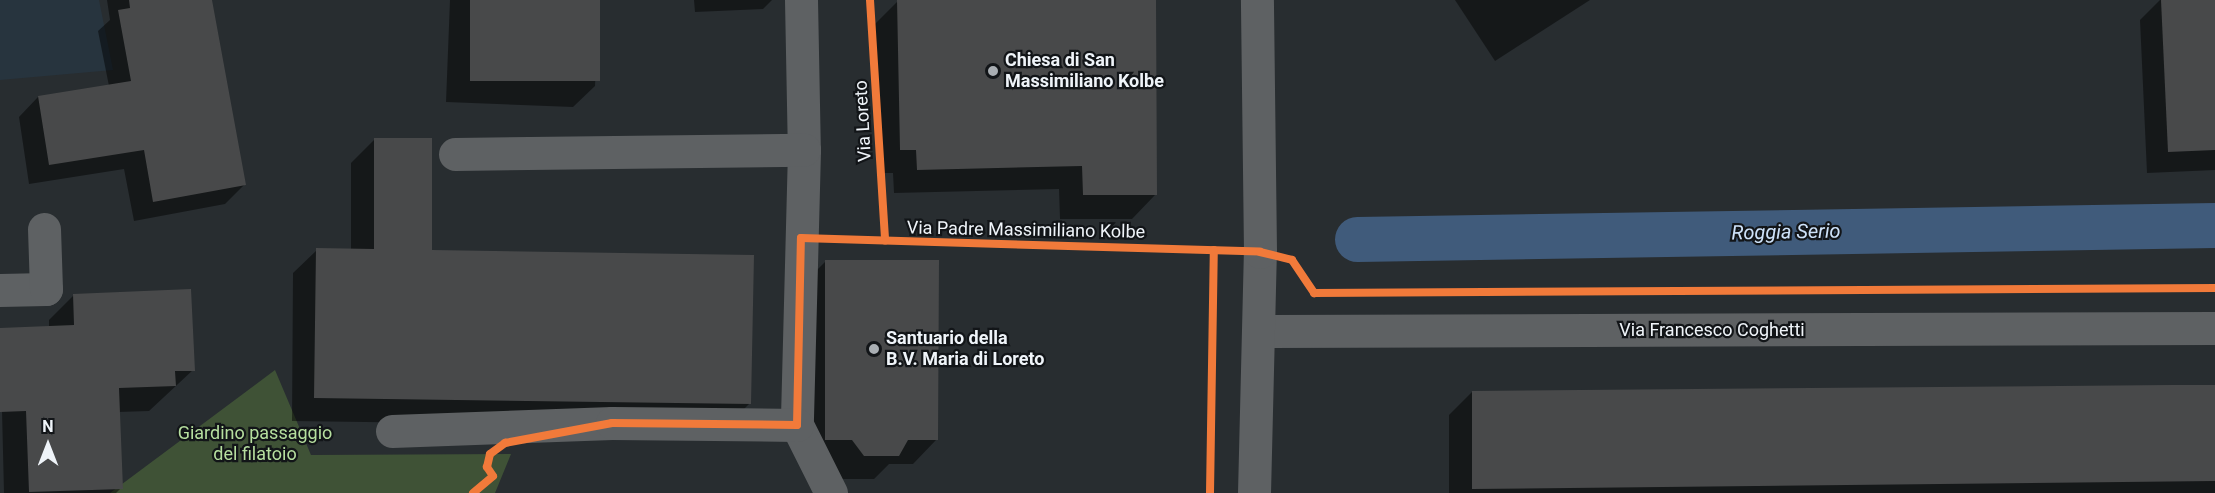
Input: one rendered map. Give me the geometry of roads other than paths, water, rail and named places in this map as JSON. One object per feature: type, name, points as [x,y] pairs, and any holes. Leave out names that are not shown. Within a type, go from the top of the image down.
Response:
[{"type":"street","points":[[801,0],[804,150],[797,426],[831,493]]},
{"type":"street","points":[[1254,493],[1259,332],[1257,0]]},
{"type":"street","points":[[455,154],[804,150]]},
{"type":"street","points":[[0,290],[46,289],[44,229]]},
{"type":"street","name":"Via Francesco Coghetti","points":[[2166,329],[2215,314]]},
{"type":"street","name":"Via Francesco Coghetti","points":[[1259,332],[2215,328]]},
{"type":"street","points":[[392,431],[612,423],[797,426]]},
{"type":"waterway","name":"Roggia Serio","points":[[1357,239],[2215,225]]},
{"type":"place","name":"Chiesa di San Massimiliano Kolbe","points":[[993,71]]},
{"type":"place","name":"Santuario della B.V. Maria di Loreto","points":[[874,349]]},
{"type":"park label","name":"Giardino passaggio del filatoio","points":[[255,444]]}]
